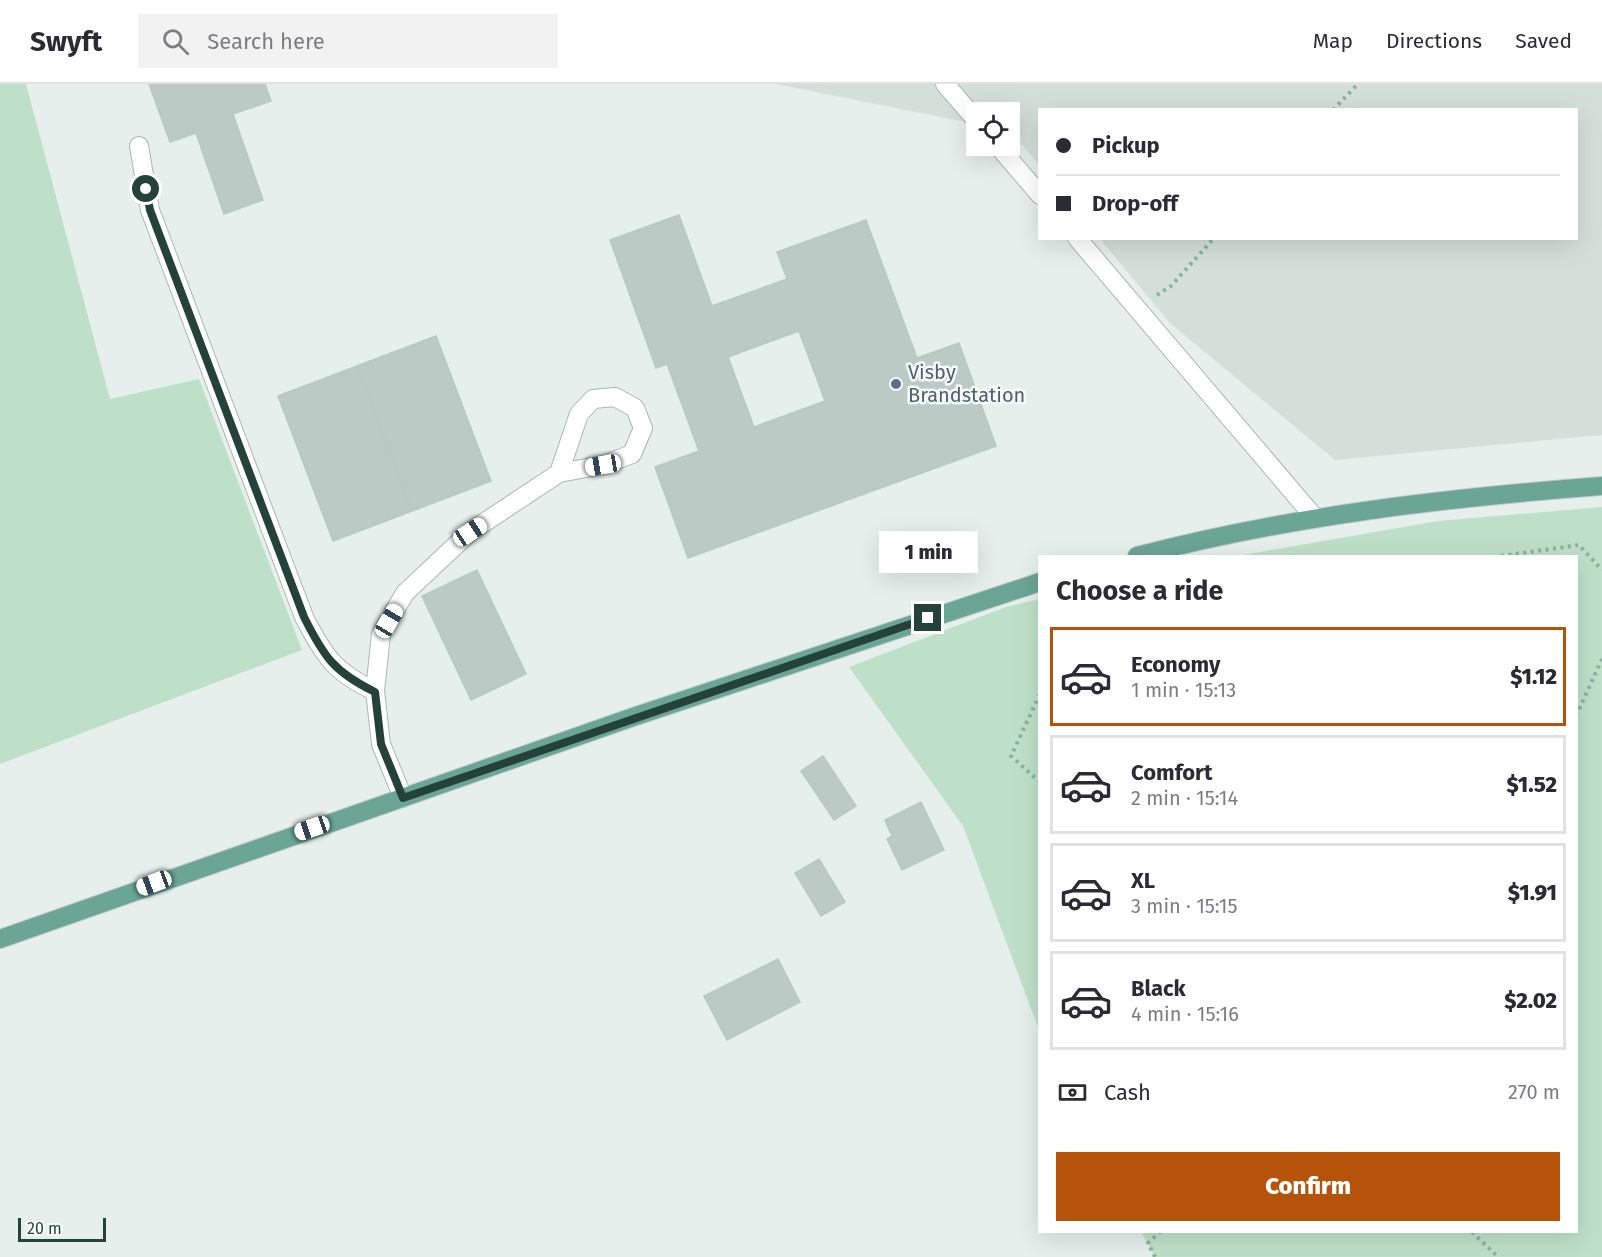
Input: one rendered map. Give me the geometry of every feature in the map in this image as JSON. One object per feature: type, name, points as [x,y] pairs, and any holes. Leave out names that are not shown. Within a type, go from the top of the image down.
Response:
[{"type":"main road","points":[[1142,555],[1315,518],[1474,496],[1602,486]]},
{"type":"main road","points":[[0,939],[884,632],[1038,583]]},
{"type":"lane","points":[[945,84],[966,108]]},
{"type":"lane","points":[[139,146],[150,210],[304,617],[331,662],[349,679],[375,692]]},
{"type":"lane","points":[[1007,156],[1038,193]]},
{"type":"lane","points":[[1079,240],[1315,518]]},
{"type":"lane","points":[[403,798],[381,744],[375,692],[381,634],[405,593],[470,532],[559,473],[603,465],[632,454],[643,428],[635,408],[615,396],[593,399],[579,414],[559,473]]},
{"type":"path","points":[[1335,108],[1358,84]]},
{"type":"path","points":[[1135,307],[1171,286],[1212,240]]},
{"type":"path","points":[[1508,555],[1579,545],[1602,570]]},
{"type":"path","points":[[1578,712],[1602,659]]},
{"type":"path","points":[[1038,698],[1011,756],[1038,780]]},
{"type":"path","points":[[1155,1257],[1148,1243],[1159,1233]]},
{"type":"path","points":[[1473,1233],[1498,1257]]},
{"type":"shaded area","points":[[776,84],[1602,84],[1602,435],[1335,460],[1170,323],[1101,240],[1578,240],[1578,108],[1038,108],[1038,164],[1020,142],[1020,102],[966,102],[966,122]]},
{"type":"green space","points":[[0,84],[26,84],[110,399],[199,379],[302,650],[0,764]]},
{"type":"green space","points":[[1602,507],[1602,1257],[1155,1257],[1142,1233],[1578,1233],[1578,555],[1243,555],[1438,521]]},
{"type":"green space","points":[[1038,599],[1038,1027],[963,826],[849,667],[1006,607]]},
{"type":"building","points":[[149,84],[265,84],[271,101],[233,114],[263,200],[224,214],[196,133],[170,142]]},
{"type":"building","name":"Visby Brandstation","points":[[679,215],[712,306],[787,279],[777,252],[866,220],[917,358],[959,343],[996,446],[688,558],[655,467],[699,451],[667,364],[656,368],[610,240]],"holes":[[[799,331],[825,401],[754,427],[728,357]]]},
{"type":"building","points":[[436,336],[491,481],[412,511],[357,366]]},
{"type":"building","points":[[357,366],[412,511],[333,541],[278,396]]},
{"type":"building","points":[[477,570],[526,674],[471,700],[422,596]]},
{"type":"building","points":[[823,756],[856,806],[834,820],[801,771]]},
{"type":"building","points":[[921,802],[944,850],[902,870],[887,839],[892,836],[885,820]]},
{"type":"building","points":[[819,859],[845,902],[821,916],[795,873]]},
{"type":"building","points":[[778,959],[800,1002],[727,1040],[704,996]]},
{"type":"place","name":"Visby Brandstation","points":[[896,384]]},
{"type":"route","points":[[146,189],[150,210],[304,617],[331,662],[349,679],[375,692],[381,744],[403,798],[654,710],[928,618]]}]
